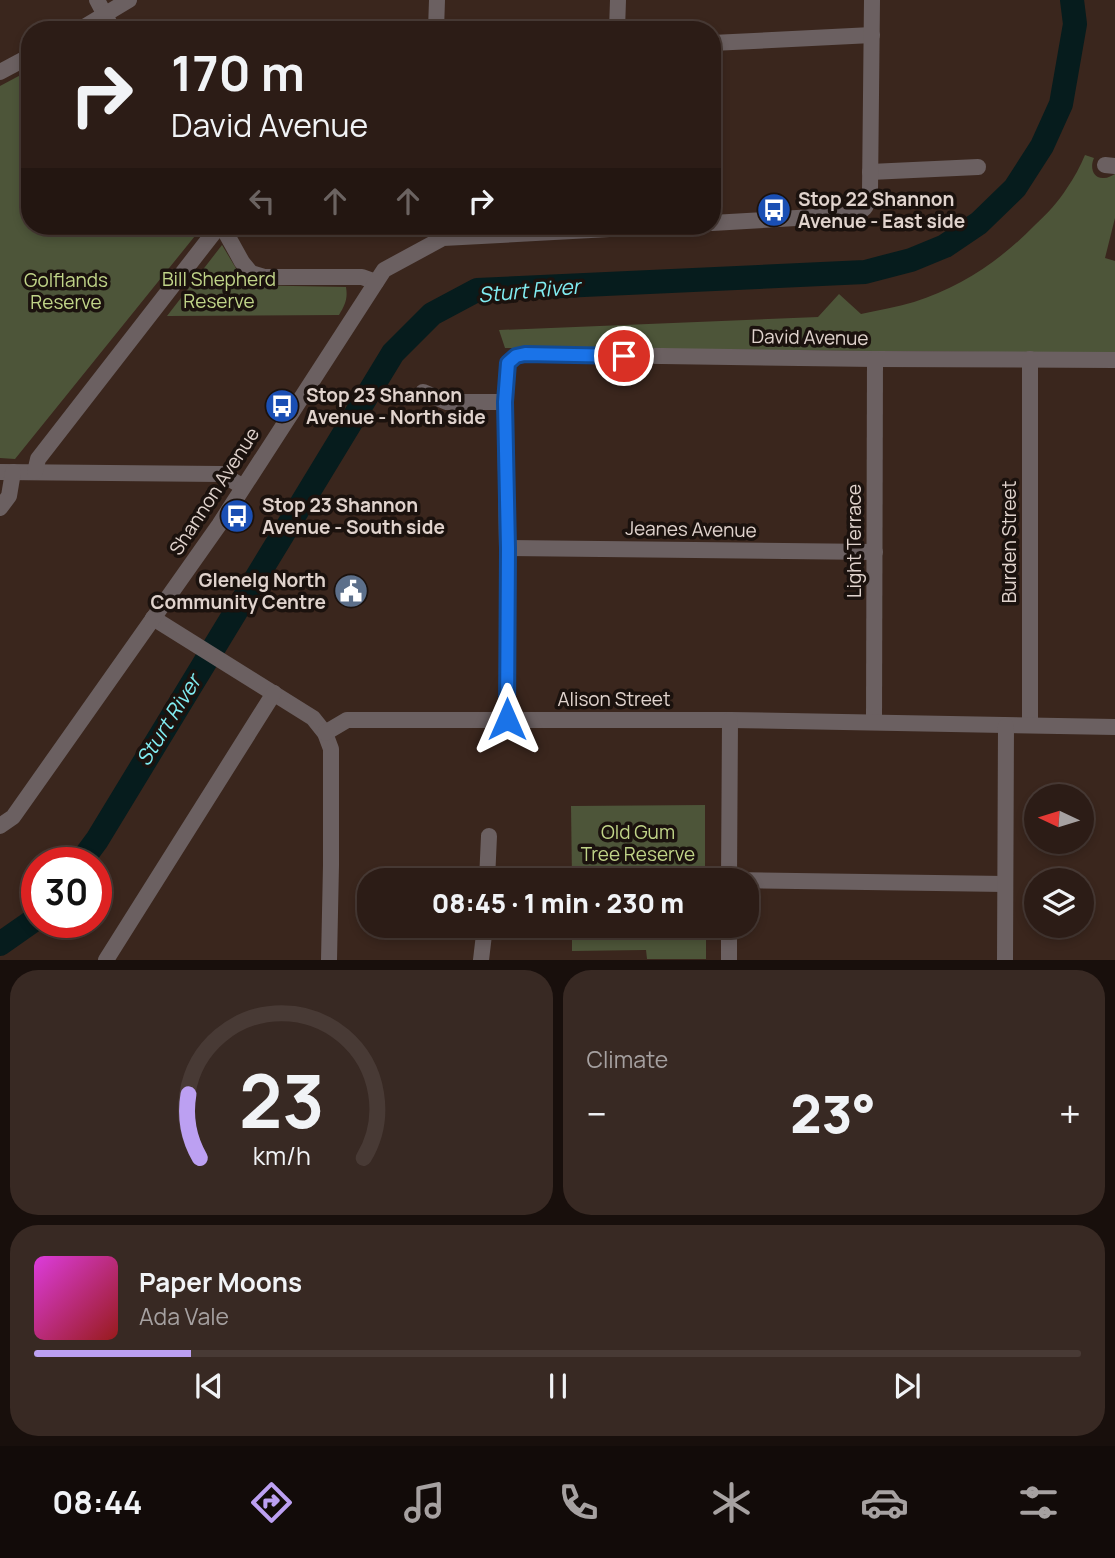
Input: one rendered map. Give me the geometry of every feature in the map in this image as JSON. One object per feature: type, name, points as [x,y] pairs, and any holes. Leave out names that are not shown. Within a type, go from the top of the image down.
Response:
[{"type":"street","points":[[97,0],[108,21]]},
{"type":"street","points":[[111,21],[129,0]]},
{"type":"street","points":[[436,21],[437,0]]},
{"type":"street","points":[[617,21],[618,0]]},
{"type":"street","points":[[721,222],[848,215],[858,214],[864,209],[869,201],[872,0]]},
{"type":"street","points":[[721,43],[872,35]]},
{"type":"street","points":[[0,72],[21,61]]},
{"type":"street","points":[[870,172],[978,167]]},
{"type":"street","points":[[35,472],[38,459],[214,235]]},
{"type":"street","points":[[226,235],[251,273],[264,276],[362,277],[376,282]]},
{"type":"street","name":"Shannon Avenue","points":[[0,826],[13,817],[219,524],[384,270],[443,238],[490,235]]},
{"type":"street","name":"David Avenue","points":[[505,402],[508,363],[516,356],[525,354],[1115,360]]},
{"type":"street","name":"Light Terrace","points":[[874,722],[875,359]]},
{"type":"street","name":"Burden Street","points":[[1030,359],[1030,724]]},
{"type":"street","points":[[423,392],[447,402],[505,402],[507,719]]},
{"type":"street","points":[[0,509],[9,496],[7,472],[221,474],[242,486]]},
{"type":"street","name":"Jeanes Avenue","points":[[508,548],[875,552]]},
{"type":"street","points":[[153,618],[313,718],[325,733],[331,749],[329,960]]},
{"type":"street","points":[[106,960],[274,693]]},
{"type":"street","name":"Alison Street","points":[[325,733],[347,720],[730,720],[1115,727]]},
{"type":"street","points":[[729,868],[730,720]]},
{"type":"street","points":[[1004,960],[1006,726]]},
{"type":"street","points":[[487,868],[489,836]]},
{"type":"street","points":[[759,880],[1005,884]]},
{"type":"street","points":[[481,960],[484,938]]},
{"type":"street","points":[[729,938],[729,960]]},
{"type":"green space","name":"Golflands Reserve","points":[[21,75],[21,235],[196,235],[15,459],[0,458],[0,86]]},
{"type":"green space","points":[[1085,155],[1094,158],[1092,168],[1100,178],[1115,174],[1115,218],[1105,258],[1115,261],[1115,353],[505,348],[499,330],[818,317],[839,294],[861,314],[914,302],[948,289],[1008,250],[1056,203]]},
{"type":"green space","name":"Bill Shepherd Reserve","points":[[222,245],[246,285],[346,287],[343,308],[339,315],[167,316]]},
{"type":"green space","name":"Old Gum Tree Reserve","points":[[705,805],[705,868],[572,868],[571,806]]},
{"type":"green space","points":[[572,938],[706,938],[706,959],[647,959],[646,950],[572,951]]},
{"type":"waterway","name":"Sturt River","points":[[92,847],[393,353],[432,314],[477,290],[865,272],[911,260],[945,246],[979,223],[1015,188],[1042,146],[1061,104],[1075,24],[1072,0]]},
{"type":"waterway","name":"Sturt River","points":[[0,944],[21,929]]},
{"type":"place","name":"Stop 22 Shannon Avenue - East side","points":[[774,210]]},
{"type":"place","name":"Stop 23 Shannon Avenue - North side","points":[[282,406]]},
{"type":"place","name":"Stop 23 Shannon Avenue - South side","points":[[237,516]]},
{"type":"place","name":"Glenelg North Community Centre","points":[[351,591]]},
{"type":"route","points":[[507,719],[505,402],[508,363],[516,356],[525,354],[624,356]]}]
